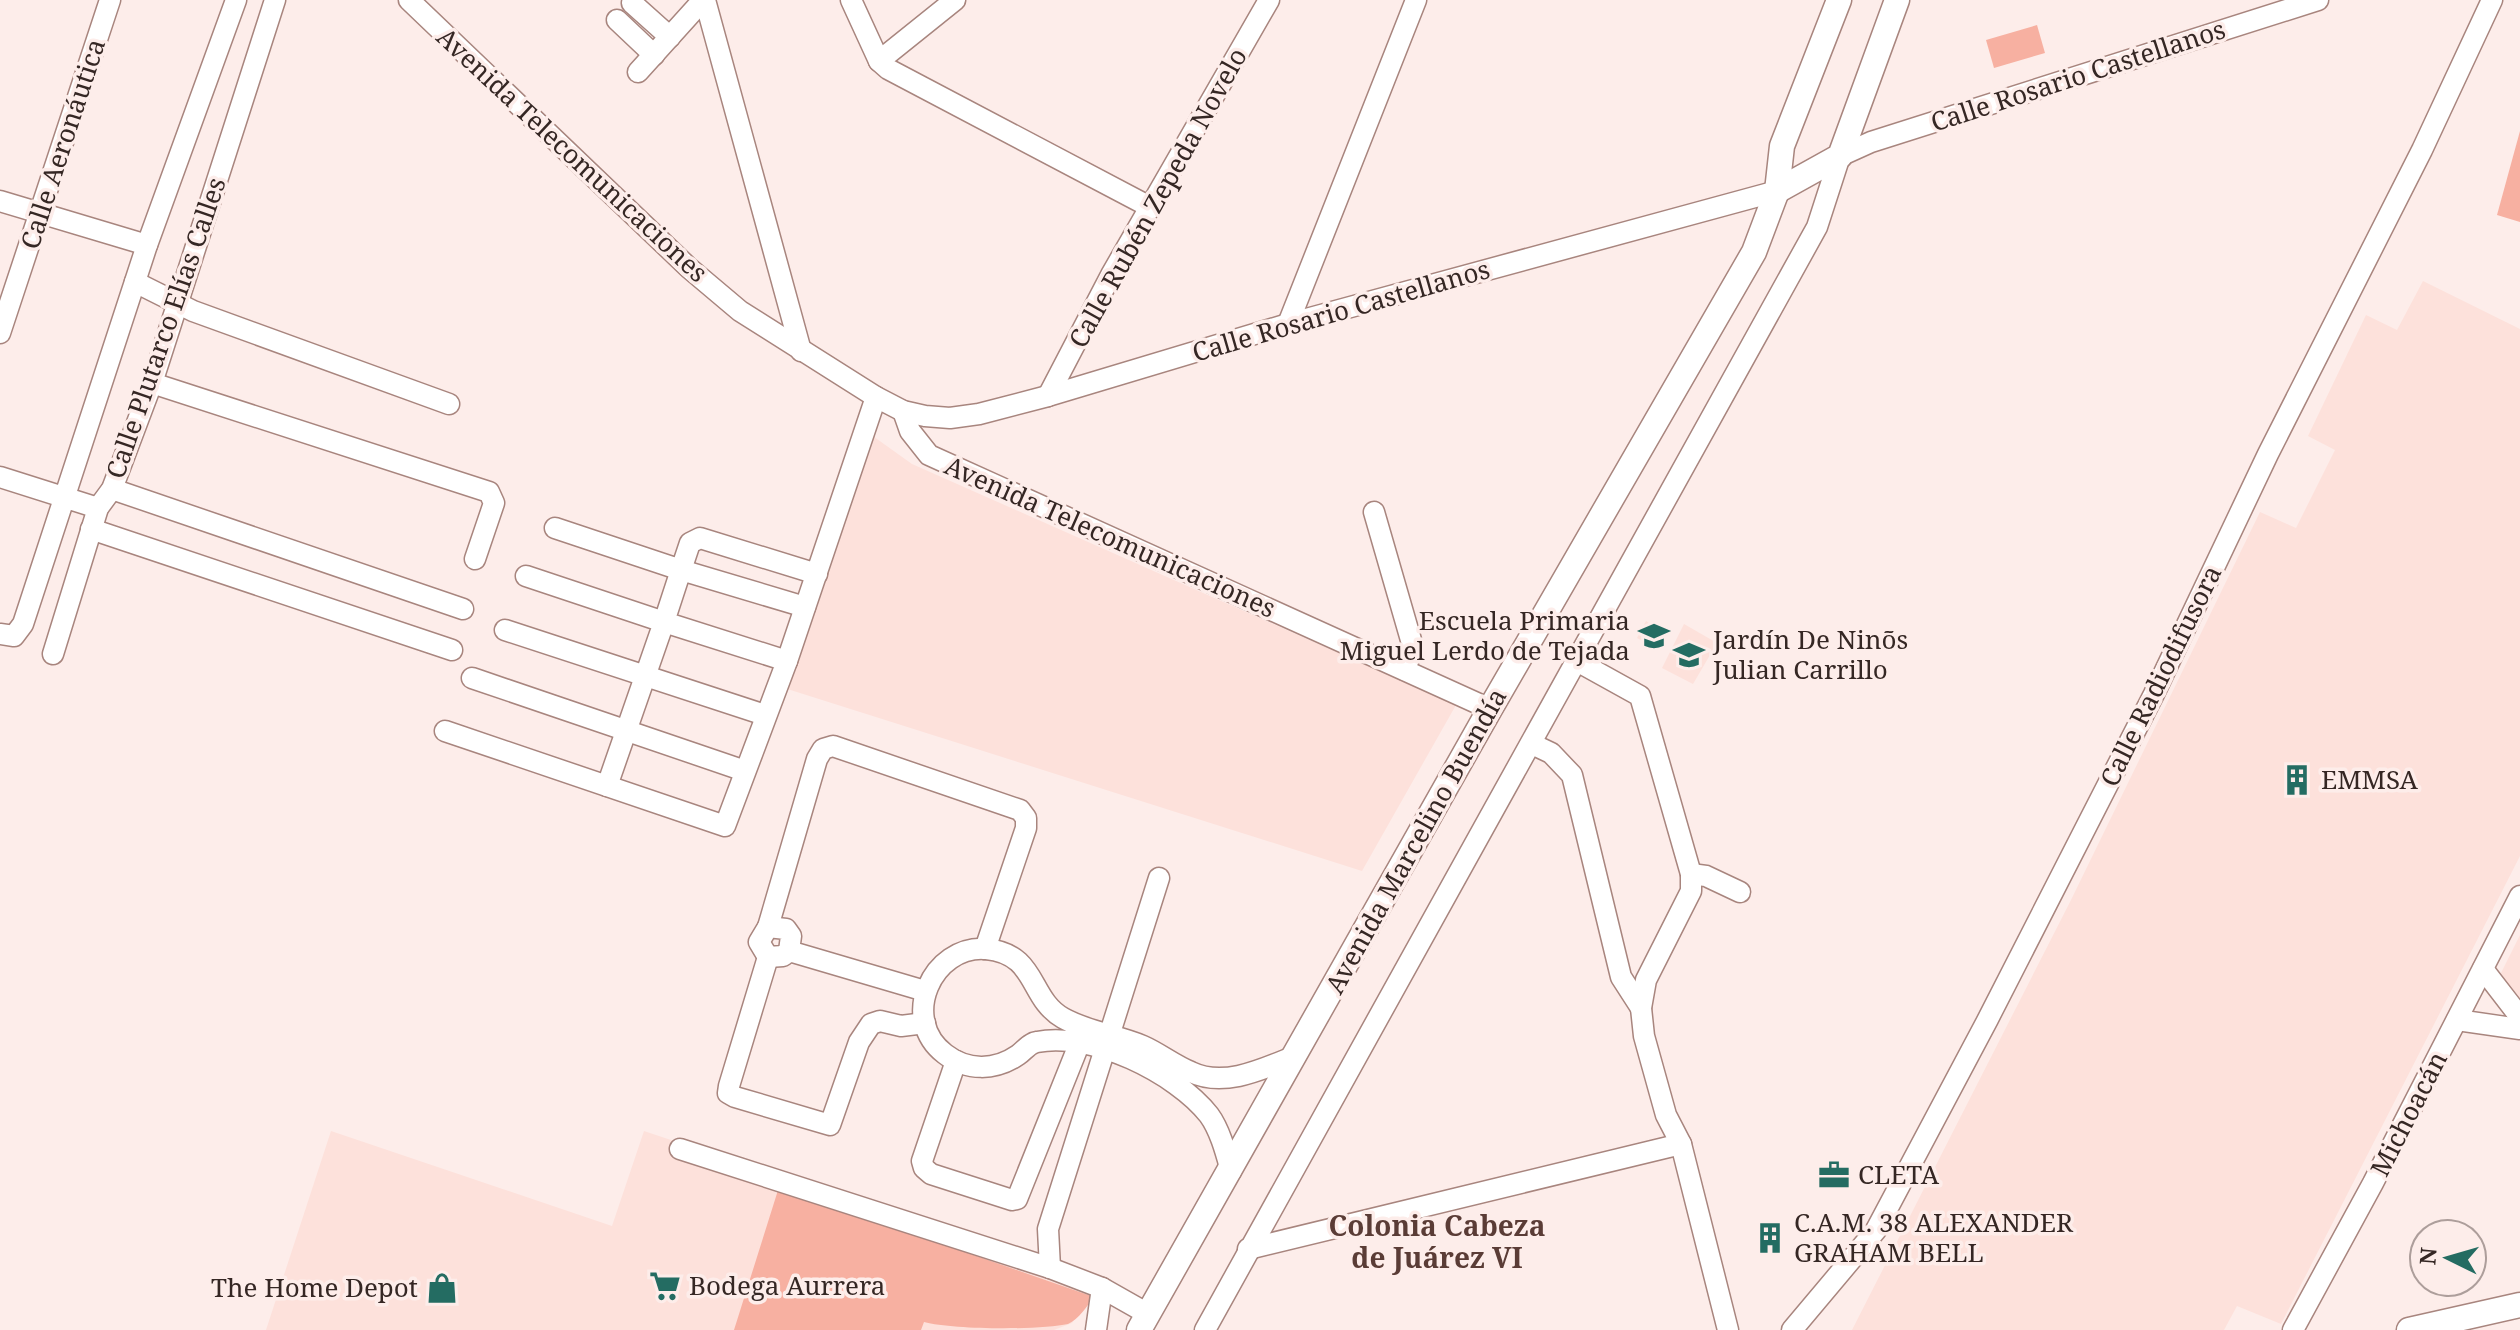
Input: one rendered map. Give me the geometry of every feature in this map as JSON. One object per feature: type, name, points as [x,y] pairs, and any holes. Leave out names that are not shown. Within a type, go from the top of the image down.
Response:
[{"type":"main road","name":"Avenida Marcelino Buendía","points":[[1144,1322],[1490,709],[1754,252],[1777,191],[1782,146],[1839,0]]},
{"type":"main road","name":"Avenida Marcelino Buendía","points":[[1840,156],[1897,0]]},
{"type":"main road","points":[[1777,191],[1840,156]]},
{"type":"main road","points":[[2409,1330],[2520,1305]]},
{"type":"street","name":"Calle Aeronáutica","points":[[0,333],[110,0]]},
{"type":"street","name":"Calle Plutarco Elías Calles","points":[[53,654],[98,508],[112,489],[152,383],[275,0]]},
{"type":"street","name":"Avenida Telecomunicaciones","points":[[410,0],[689,268],[740,311],[903,411],[910,431],[929,455],[1490,709]]},
{"type":"street","points":[[638,72],[704,0]]},
{"type":"street","points":[[704,0],[801,351]]},
{"type":"street","points":[[851,0],[879,61],[899,76],[1150,207]]},
{"type":"street","points":[[879,61],[955,0]]},
{"type":"street","points":[[1288,324],[1416,0]]},
{"type":"street","name":"Calle Rosario Castellanos","points":[[1840,156],[1871,142],[2318,0]]},
{"type":"street","name":"Calle Radiodifusora","points":[[1792,1330],[1876,1230],[1988,1019],[2154,694],[2268,454],[2422,150],[2492,0]]},
{"type":"street","name":"Calle Plutarco Elías Calles","points":[[7,635],[23,624],[147,245],[233,1]]},
{"type":"street","points":[[632,3],[670,37]]},
{"type":"street","name":"Calle Rubén Zepeda Novelo","points":[[1048,396],[1264,3]]},
{"type":"street","points":[[617,20],[654,55]]},
{"type":"street","name":"Avenida Marcelino Buendía","points":[[1205,1330],[1817,227],[1840,156]]},
{"type":"street","name":"Calle Rosario Castellanos","points":[[903,411],[950,418],[1048,396],[1288,324],[1777,191]]},
{"type":"street","points":[[0,201],[147,245]]},
{"type":"street","points":[[135,282],[193,311],[449,404]]},
{"type":"street","points":[[152,383],[489,492],[494,503],[475,559]]},
{"type":"street","points":[[445,731],[725,826],[787,661],[876,397]]},
{"type":"street","points":[[0,477],[98,508]]},
{"type":"street","points":[[112,489],[463,609]]},
{"type":"street","points":[[1374,512],[1413,647],[1405,670]]},
{"type":"street","points":[[555,528],[805,607]]},
{"type":"street","points":[[91,529],[452,650]]},
{"type":"street","points":[[607,786],[690,543],[700,538],[817,574]]},
{"type":"street","points":[[526,576],[787,661]]},
{"type":"street","points":[[505,630],[765,715]]},
{"type":"street","points":[[1575,660],[1640,696],[1691,874],[1691,891],[1646,980],[1641,1008],[1644,1036],[1666,1115],[1681,1144],[1728,1330]]},
{"type":"street","points":[[472,678],[745,771]]},
{"type":"street","points":[[1532,744],[1551,753],[1572,775],[1621,977],[1641,1008]]},
{"type":"street","points":[[925,991],[782,956],[759,942],[773,920],[817,759],[823,749],[833,746],[1020,810],[1026,818],[1026,828],[985,949]]},
{"type":"street","points":[[1691,874],[1706,876],[1740,892]]},
{"type":"street","points":[[1050,1268],[1048,1229],[1159,878]]},
{"type":"street","name":"Michoacán","points":[[2293,1330],[2520,896]]},
{"type":"street","points":[[773,920],[791,936],[728,1093],[822,1126],[833,1123],[859,1042],[871,1024],[880,1021],[911,1026],[925,1023]]},
{"type":"street","points":[[1231,1171],[1210,1116],[1150,1067],[1107,1044],[1062,1018],[1048,1007],[1028,970],[1017,959],[985,949],[968,950],[944,962],[925,991],[925,1023],[933,1042],[956,1061],[969,1066],[997,1066],[1009,1061],[1033,1042],[1080,1042],[1107,1044],[1143,1046],[1208,1078],[1232,1077],[1295,1056]]},
{"type":"street","points":[[2483,969],[2520,1017]]},
{"type":"street","points":[[2457,1020],[2520,1029]]},
{"type":"street","points":[[956,1061],[922,1161],[924,1168],[931,1174],[1012,1200],[1017,1199],[1080,1042]]},
{"type":"street","points":[[1248,1249],[1681,1144]]},
{"type":"street","points":[[680,1149],[1050,1268],[1102,1288],[1144,1322]]},
{"type":"street","points":[[1096,1330],[1102,1288]]},
{"type":"shaded area","points":[[2037,25],[2045,53],[1994,68],[1986,40]]},
{"type":"shaded area","points":[[2520,131],[2520,222],[2497,215]]},
{"type":"shaded area","points":[[2423,281],[2520,329],[2520,856],[2281,1324],[2237,1306],[2224,1330],[1852,1330],[2070,902],[2260,512],[2296,528],[2335,450],[2308,436],[2366,315],[2397,330]]},
{"type":"shaded area","points":[[870,434],[912,464],[1456,705],[1362,871],[781,687]]},
{"type":"shaded area","points":[[1646,621],[1665,634],[1657,649],[1637,638]]},
{"type":"shaded area","name":"Jardín De Ninõs Julian Carrillo","points":[[1684,624],[1717,643],[1693,684],[1662,668]]},
{"type":"shaded area","points":[[2520,935],[2520,1010],[2501,973]]},
{"type":"shaded area","points":[[331,1131],[612,1226],[644,1131],[1100,1283],[1072,1323],[1054,1330],[266,1330]]},
{"type":"shaded area","points":[[779,1187],[1094,1297],[1072,1322],[1055,1326],[976,1328],[924,1322],[921,1330],[734,1330]]},
{"type":"place","name":"Escuela Primaria Miguel Lerdo de Tejada","points":[[1654,636]]},
{"type":"place","name":"Jardín De Ninõs Julian Carrillo","points":[[1689,655]]},
{"type":"place","name":"EMMSA","points":[[2297,780]]},
{"type":"place","name":"CLETA","points":[[1834,1175]]},
{"type":"place","name":"C.A.M. 38 ALEXANDER GRAHAM BELL","points":[[1770,1238]]},
{"type":"place","name":"Bodega Aurrera","points":[[665,1286]]},
{"type":"place","name":"The Home Depot","points":[[442,1288]]},
{"type":"district","name":"Colonia Cabeza de Juárez VI","points":[[1437,1242]]}]
